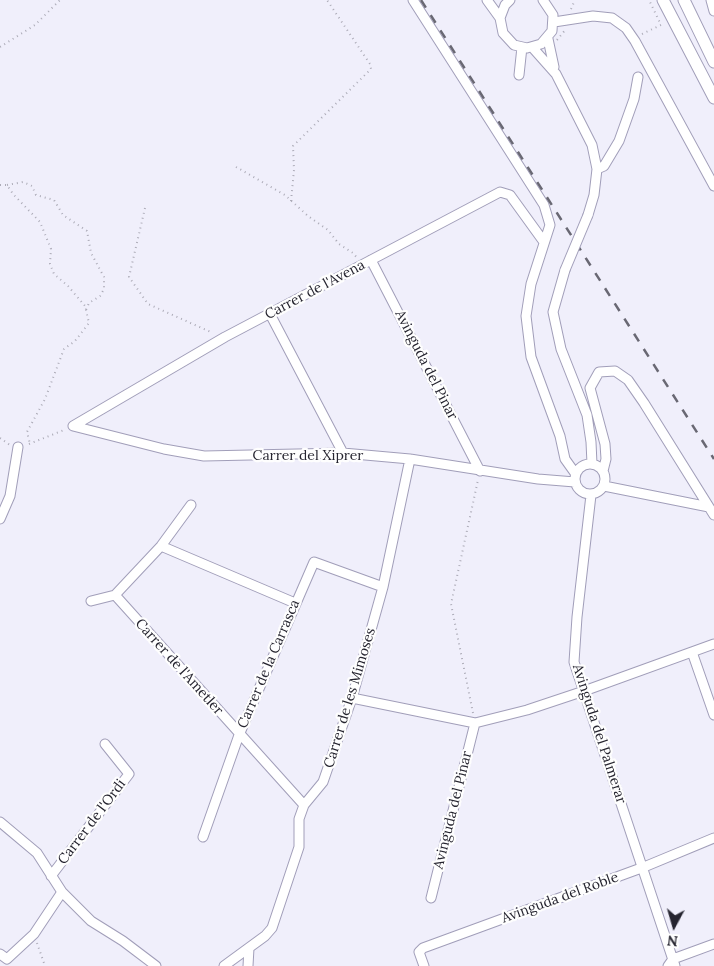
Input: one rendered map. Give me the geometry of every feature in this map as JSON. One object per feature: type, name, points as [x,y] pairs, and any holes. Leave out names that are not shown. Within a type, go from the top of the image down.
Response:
[{"type":"main road","points":[[663,0],[714,98]]},
{"type":"main road","points":[[684,0],[714,62]]},
{"type":"street","points":[[413,0],[544,205],[550,225],[531,284],[526,316],[531,357],[560,436],[565,459],[579,490],[591,495],[599,492],[604,486],[605,444],[590,388],[599,372],[615,371],[628,380],[644,403],[712,511]]},
{"type":"street","points":[[487,0],[500,18]]},
{"type":"street","points":[[510,0],[502,11],[500,18],[500,26],[508,40],[522,47],[532,47],[552,40]]},
{"type":"street","points":[[545,0],[553,14],[552,40],[556,74]]},
{"type":"street","points":[[710,0],[714,10]]},
{"type":"street","points":[[554,22],[593,16],[612,18],[626,28],[636,41],[714,186]]},
{"type":"street","points":[[519,75],[522,47]]},
{"type":"street","points":[[532,47],[556,74],[587,132],[597,169],[594,195],[588,215],[565,270],[553,312],[561,349],[587,415],[592,464]]},
{"type":"street","points":[[597,169],[604,166],[619,141],[634,99],[638,77]]},
{"type":"street","name":"Carrer de l'Avena","points":[[73,426],[225,338],[500,192],[510,195],[544,242]]},
{"type":"street","name":"Avinguda del Pinar","points":[[371,260],[480,471]]},
{"type":"street","points":[[270,314],[343,453]]},
{"type":"street","name":"Carrer del Xiprer","points":[[73,426],[164,449],[204,456],[343,453],[410,459],[480,471],[575,478]]},
{"type":"street","points":[[0,519],[10,496],[18,447]]},
{"type":"street","name":"Carrer de les Mimoses","points":[[249,948],[272,928],[299,847],[299,819],[304,805],[323,782],[352,698],[383,587],[410,459]]},
{"type":"street","points":[[575,478],[582,466],[592,464],[603,471]]},
{"type":"street","points":[[604,486],[712,511]]},
{"type":"street","name":"Avinguda del Palmerar","points":[[591,495],[577,617],[574,662],[644,868],[672,964]]},
{"type":"street","points":[[91,601],[115,594],[161,546],[191,506]]},
{"type":"street","points":[[161,546],[295,603]]},
{"type":"street","name":"Carrer de la Carrasca","points":[[203,837],[239,735],[314,562],[383,587]]},
{"type":"street","name":"Carrer de l'Ametler","points":[[115,594],[239,735],[304,805]]},
{"type":"street","points":[[352,698],[475,723],[527,710],[714,644]]},
{"type":"street","points":[[692,652],[714,715]]},
{"type":"street","name":"Avinguda del Pinar","points":[[431,898],[475,723]]},
{"type":"street","name":"Carrer de l'Ordi","points":[[52,876],[128,774],[105,744]]},
{"type":"street","name":"Carrer de l'Ordi","points":[[0,822],[37,853],[62,892],[90,921],[123,941],[156,966]]},
{"type":"street","name":"Avinguda del Roble","points":[[424,966],[419,952],[423,948],[644,868],[714,838]]},
{"type":"street","points":[[4,960],[34,934],[62,892]]},
{"type":"street","points":[[672,964],[714,944]]},
{"type":"street","points":[[224,966],[249,948]]},
{"type":"street","points":[[248,966],[249,948]]},
{"type":"path","points":[[0,47],[35,25],[60,0]]},
{"type":"path","points":[[292,201],[293,146],[371,69],[370,64],[327,0]]},
{"type":"path","points":[[552,40],[566,30],[575,0]]},
{"type":"path","points":[[640,35],[661,25],[649,0]]},
{"type":"path","points":[[236,167],[292,201],[308,216],[328,230],[339,244],[354,253],[362,265]]},
{"type":"path","points":[[0,185],[23,182],[32,186],[36,195],[54,200],[63,215],[87,231],[91,253],[104,277],[104,289],[100,296],[89,303],[86,310]]},
{"type":"path","points":[[7,185],[13,194],[40,222],[51,249],[50,264],[54,274],[68,286],[86,310],[88,322],[75,341],[64,349],[45,399],[27,432],[30,444]]},
{"type":"path","points":[[145,208],[128,277],[148,304],[225,338]]},
{"type":"path","points":[[0,438],[7,444],[18,447],[73,426]]},
{"type":"path","points":[[475,723],[451,604],[480,471]]},
{"type":"path","points":[[34,934],[45,966]]},
{"type":"railway","points":[[421,0],[714,459]]}]
